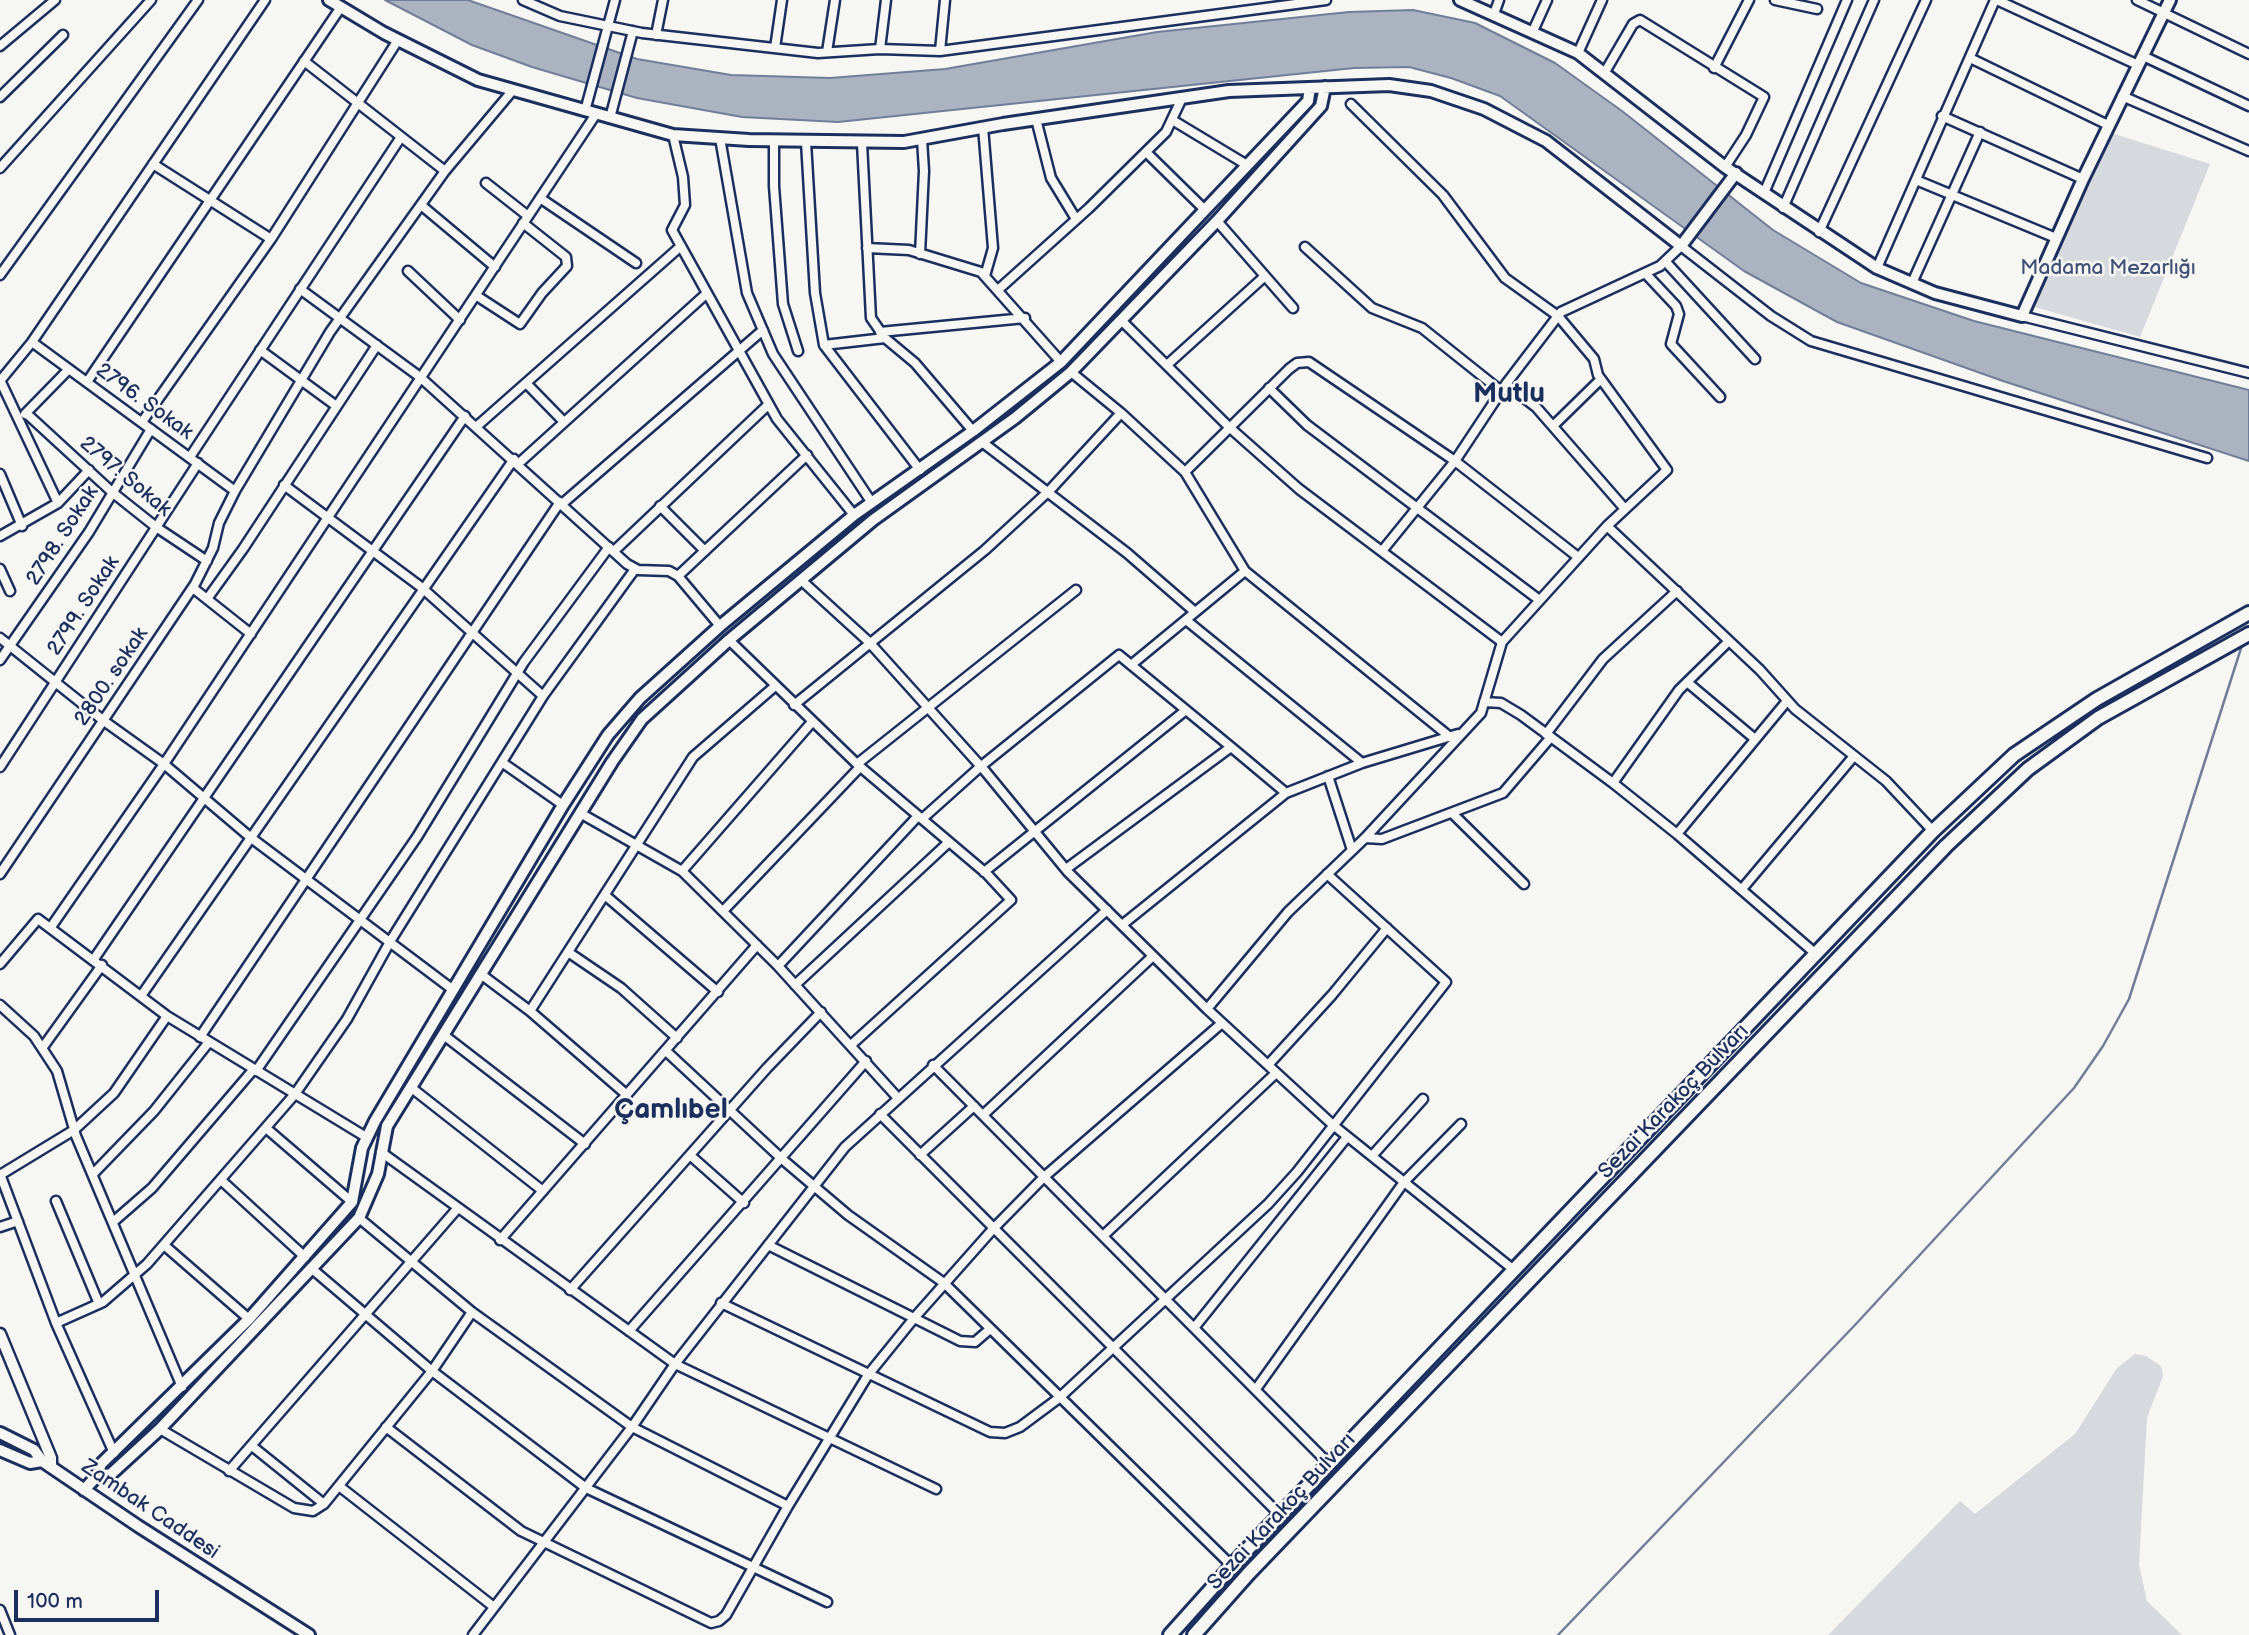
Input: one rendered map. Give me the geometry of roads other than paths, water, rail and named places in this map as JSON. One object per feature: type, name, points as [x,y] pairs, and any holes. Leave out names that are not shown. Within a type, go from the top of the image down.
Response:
[{"type":"main road","points":[[329,0],[398,40],[478,80],[673,135],[862,143],[922,138],[1229,91],[1389,86],[1431,91],[1484,109],[1546,141],[1685,241],[1733,178]]},
{"type":"main road","points":[[1460,0],[1578,53],[1725,167],[1733,178],[1764,193],[1877,268],[1936,293],[2022,316],[2082,179],[2170,0]]},
{"type":"main road","points":[[96,1477],[111,1474],[160,1429],[359,1217],[378,1174],[387,1126],[413,1088],[580,813],[642,719],[729,640],[873,520],[982,442],[1071,372],[1217,221],[1321,106],[1325,87]]},
{"type":"main road","points":[[85,1490],[96,1477],[101,1465],[249,1319],[352,1202],[366,1137],[563,805],[608,735],[640,698],[720,626],[854,516],[973,431],[1061,362],[1308,101],[1310,88]]},
{"type":"main road","points":[[1170,1635],[1280,1515],[1933,831],[2014,755],[2097,699],[2249,613]]},
{"type":"main road","name":"Sezai Karakoç Bulvarı","points":[[1194,1635],[1249,1573],[1946,846],[2028,769],[2098,718],[2249,634]]},
{"type":"main road","name":"Zambak Caddesi","points":[[0,1433],[34,1450],[46,1464],[309,1635]]},
{"type":"main road","name":"Zambak Caddesi","points":[[0,1450],[30,1463],[46,1464]]},
{"type":"street","points":[[0,46],[55,0]]},
{"type":"street","points":[[0,168],[151,0]]},
{"type":"street","points":[[1,272],[198,0]]},
{"type":"street","points":[[58,503],[0,380],[32,342],[265,0]]},
{"type":"street","points":[[523,0],[560,16],[633,31],[827,52],[880,49],[940,51],[1326,0]]},
{"type":"street","points":[[51,927],[164,764],[540,198],[591,112],[607,26],[615,0]]},
{"type":"street","points":[[656,34],[663,0]]},
{"type":"street","points":[[775,48],[782,0]]},
{"type":"street","points":[[827,52],[835,0]]},
{"type":"street","points":[[880,49],[886,0]]},
{"type":"street","points":[[940,51],[945,0]]},
{"type":"street","points":[[1494,14],[1499,0]]},
{"type":"street","points":[[1533,31],[1547,0]]},
{"type":"street","points":[[1578,53],[1602,0]]},
{"type":"street","points":[[1714,68],[1749,0]]},
{"type":"street","points":[[1775,0],[1816,9]]},
{"type":"street","points":[[1764,193],[1847,0]]},
{"type":"street","points":[[1783,208],[1874,0]]},
{"type":"street","points":[[1819,232],[1926,0]]},
{"type":"street","points":[[1877,268],[1942,116],[1996,0],[2249,106]]},
{"type":"street","points":[[2021,10],[2025,0]]},
{"type":"street","points":[[2137,0],[2249,54]]},
{"type":"street","points":[[87,382],[341,7]]},
{"type":"street","points":[[1605,72],[1633,24],[1640,20],[1764,97],[1746,135],[1725,167]]},
{"type":"street","points":[[610,118],[633,31]]},
{"type":"street","points":[[0,97],[63,35]]},
{"type":"street","points":[[142,422],[271,239],[398,40]]},
{"type":"street","points":[[1970,58],[2108,125]]},
{"type":"street","points":[[304,61],[445,171]]},
{"type":"street","name":"2800. sokak","points":[[0,874],[193,588],[207,561],[219,523],[300,380],[445,171],[513,90]]},
{"type":"street","points":[[2122,96],[2248,149]]},
{"type":"street","points":[[999,289],[1146,152],[1174,121],[1182,98]]},
{"type":"street","points":[[1207,1009],[1288,912],[1365,838],[1481,713],[1502,642],[1607,526],[1667,470],[1601,379],[1594,359],[1558,316],[1505,278],[1443,195],[1351,104]]},
{"type":"street","points":[[1942,116],[2082,179]]},
{"type":"street","points":[[1036,119],[1051,178],[1076,219]]},
{"type":"street","points":[[1174,121],[1247,165]]},
{"type":"street","points":[[983,127],[993,248],[985,276]]},
{"type":"street","points":[[1912,283],[1980,132]]},
{"type":"street","points":[[673,135],[685,193],[685,205],[673,230],[736,351],[768,405],[854,516]]},
{"type":"street","points":[[190,457],[401,137]]},
{"type":"street","points":[[720,138],[744,281],[764,330],[780,365],[872,503]]},
{"type":"street","points":[[920,254],[924,172],[922,138]]},
{"type":"street","points":[[774,141],[774,186],[783,304],[798,351]]},
{"type":"street","points":[[806,142],[815,293],[824,345],[920,470]]},
{"type":"street","points":[[862,143],[871,318],[883,335],[915,363],[973,431]]},
{"type":"street","points":[[1146,152],[1205,210]]},
{"type":"street","points":[[153,164],[271,239]]},
{"type":"street","points":[[1916,180],[2056,238]]},
{"type":"street","points":[[477,296],[520,324],[542,293],[567,266],[566,257],[486,183]]},
{"type":"street","points":[[540,198],[636,263]]},
{"type":"street","points":[[421,205],[495,267]]},
{"type":"street","points":[[1217,221],[1293,307]]},
{"type":"street","points":[[1382,551],[1455,461],[1503,387],[1558,316],[1645,273],[1665,261],[1685,241],[1771,316],[1811,341],[2207,458]]},
{"type":"street","points":[[476,426],[681,246]]},
{"type":"street","points":[[1305,247],[1372,308],[1422,328],[1503,387],[1536,407],[1625,509]]},
{"type":"street","points":[[867,248],[909,250],[985,276],[1025,318],[1061,362]]},
{"type":"street","points":[[1665,261],[1755,359]]},
{"type":"street","points":[[408,271],[460,320]]},
{"type":"street","points":[[1645,273],[1676,306],[1679,314],[1671,344],[1720,397]]},
{"type":"street","points":[[1168,364],[1265,276]]},
{"type":"street","points":[[300,289],[420,377],[635,569],[669,571],[678,576],[720,626]]},
{"type":"street","points":[[141,996],[423,590],[516,462],[706,294]]},
{"type":"street","points":[[2022,316],[2249,373]]},
{"type":"street","points":[[824,345],[1025,318]]},
{"type":"street","points":[[1122,321],[1168,364],[1228,427],[1299,489],[1502,642]]},
{"type":"street","points":[[200,1037],[561,503],[736,351],[764,330]]},
{"type":"street","name":"2796. Sokak","points":[[32,342],[236,491]]},
{"type":"street","points":[[207,598],[377,345]]},
{"type":"street","points":[[260,350],[335,405]]},
{"type":"street","points":[[1185,472],[1228,427],[1297,363],[1309,362],[1455,461],[1578,557]]},
{"type":"street","points":[[19,420],[69,369]]},
{"type":"street","points":[[1071,372],[1121,413],[1185,472],[1245,571],[1450,737]]},
{"type":"street","points":[[1553,426],[1601,379]]},
{"type":"street","points":[[526,383],[564,422]]},
{"type":"street","points":[[1269,388],[1307,425],[1538,600]]},
{"type":"street","points":[[113,1222],[152,1188],[255,1071],[417,837],[516,674],[611,549],[768,405]]},
{"type":"street","name":"2797. Sokak","points":[[26,413],[112,492],[156,527],[207,561]]},
{"type":"street","points":[[794,705],[985,550],[1047,493],[1121,413]]},
{"type":"street","points":[[94,959],[465,416]]},
{"type":"street","name":"2798. Sokak","points":[[0,660],[151,429]]},
{"type":"street","points":[[982,442],[1128,554],[1195,612]]},
{"type":"street","points":[[678,576],[807,455]]},
{"type":"street","name":"2799. Sokak","points":[[0,767],[198,463]]},
{"type":"street","points":[[0,536],[22,526],[58,503],[89,470]]},
{"type":"street","points":[[0,474],[22,526]]},
{"type":"street","points":[[284,485],[423,590],[543,696]]},
{"type":"street","points":[[660,506],[705,551]]},
{"type":"street","points":[[1607,526],[1730,641],[1787,701],[1886,781],[1933,831]]},
{"type":"street","points":[[0,569],[10,591]]},
{"type":"street","points":[[56,1323],[99,1304],[136,1275],[295,1094],[347,1018],[391,940],[543,696],[635,569]]},
{"type":"street","points":[[1131,665],[1245,571]]},
{"type":"street","points":[[801,580],[869,642],[1066,869],[1207,1009],[1347,1137],[1514,1270]]},
{"type":"street","points":[[193,588],[250,634]]},
{"type":"street","points":[[723,911],[859,765],[1076,590]]},
{"type":"street","points":[[1365,838],[1382,839],[1503,793],[1604,659],[1677,591]]},
{"type":"street","points":[[1186,620],[1362,763]]},
{"type":"street","points":[[0,638],[104,721],[164,764],[250,837],[309,878],[453,989]]},
{"type":"street","points":[[729,640],[774,687],[859,765],[984,872],[1011,900],[851,1045]]},
{"type":"street","points":[[1613,783],[1687,682],[1730,641]]},
{"type":"street","points":[[778,966],[920,818],[1119,655],[1286,793]]},
{"type":"street","points":[[1687,682],[1755,739]]},
{"type":"street","points":[[530,1011],[693,757],[774,687]]},
{"type":"street","points":[[1677,834],[1787,701]]},
{"type":"street","points":[[1484,702],[1501,704],[1549,735],[1613,783],[1677,834],[1816,954]]},
{"type":"street","points":[[984,872],[1186,710]]},
{"type":"street","points":[[682,871],[812,722]]},
{"type":"street","points":[[1122,925],[1286,793],[1362,763],[1462,733]]},
{"type":"street","points":[[0,747],[6,758]]},
{"type":"street","points":[[1066,869],[1231,747]]},
{"type":"street","points":[[1742,889],[1854,756]]},
{"type":"street","points":[[503,763],[563,805]]},
{"type":"street","points":[[1328,776],[1352,850]]},
{"type":"street","points":[[580,813],[682,871],[778,966],[898,1097]]},
{"type":"street","points":[[1452,813],[1524,884]]},
{"type":"street","points":[[795,985],[949,842]]},
{"type":"street","points":[[721,1303],[995,1433],[1015,1429],[1059,1398],[1268,1204],[1446,982],[1327,874]]},
{"type":"street","points":[[606,896],[718,992]]},
{"type":"street","points":[[473,1635],[632,1427],[721,1303],[845,1147],[1107,910]]},
{"type":"street","points":[[0,964],[34,920],[51,927],[167,1016],[366,1137]]},
{"type":"street","points":[[1268,1065],[1332,995],[1387,928]]},
{"type":"street","points":[[500,1240],[757,945]]},
{"type":"street","points":[[568,952],[621,988],[677,1038]]},
{"type":"street","points":[[982,1115],[1153,956]]},
{"type":"street","points":[[43,1047],[102,965]]},
{"type":"street","points":[[482,975],[530,1011],[627,1095]]},
{"type":"street","points":[[0,1005],[22,1023],[43,1047],[57,1071],[74,1130],[182,1387]]},
{"type":"street","points":[[570,1290],[821,1012]]},
{"type":"street","points":[[114,1453],[56,1323],[0,1175],[74,1130],[121,1085],[167,1016]]},
{"type":"street","points":[[386,1427],[481,1502],[542,1543],[711,1623],[726,1615],[752,1566],[868,1375],[915,1317],[993,1229],[1044,1177],[1222,1023]]},
{"type":"street","points":[[444,1036],[585,1144]]},
{"type":"street","points":[[93,1174],[154,1111],[209,1042]]},
{"type":"street","points":[[666,1051],[782,1159],[848,1215],[944,1283],[1232,1566]]},
{"type":"street","points":[[629,1331],[866,1061]]},
{"type":"street","points":[[933,1065],[1329,1464]]},
{"type":"street","points":[[1103,1236],[1276,1073]]},
{"type":"street","points":[[413,1088],[542,1191]]},
{"type":"street","points":[[1372,1156],[1423,1099]]},
{"type":"street","points":[[920,1155],[974,1106]]},
{"type":"street","points":[[880,1114],[1280,1515]]},
{"type":"street","points":[[1256,1389],[1404,1182],[1461,1124]]},
{"type":"street","points":[[265,1128],[352,1202]]},
{"type":"street","points":[[1194,1328],[1347,1137]]},
{"type":"street","points":[[381,1152],[675,1364],[936,1489]]},
{"type":"street","points":[[691,1156],[744,1203]]},
{"type":"street","points":[[221,1180],[305,1257]]},
{"type":"street","points":[[56,1201],[99,1304]]},
{"type":"street","points":[[229,1471],[457,1209]]},
{"type":"street","points":[[359,1217],[472,1312],[632,1427],[788,1506]]},
{"type":"street","points":[[0,1227],[18,1221]]},
{"type":"street","points":[[164,1245],[249,1319]]},
{"type":"street","points":[[768,1245],[965,1342],[975,1342],[990,1329]]},
{"type":"street","points":[[311,1268],[432,1371],[586,1488],[827,1602]]},
{"type":"street","points":[[160,1429],[294,1508],[313,1511],[324,1504],[432,1371],[472,1312]]},
{"type":"street","points":[[0,1334],[51,1458],[46,1464]]},
{"type":"street","points":[[252,1446],[324,1504]]},
{"type":"street","points":[[339,1486],[494,1607]]},
{"type":"street","points":[[0,1610],[10,1635]]},
{"type":"waterway","points":[[1558,1635],[1855,1325],[2074,1088],[2103,1046],[2129,999],[2243,642]]},
{"type":"district","name":"Mutlu","points":[[1509,395]]},
{"type":"district","name":"Çamlıbel","points":[[671,1111]]},
{"type":"park label","name":"Madama Mezarlığı","points":[[2108,269]]}]
